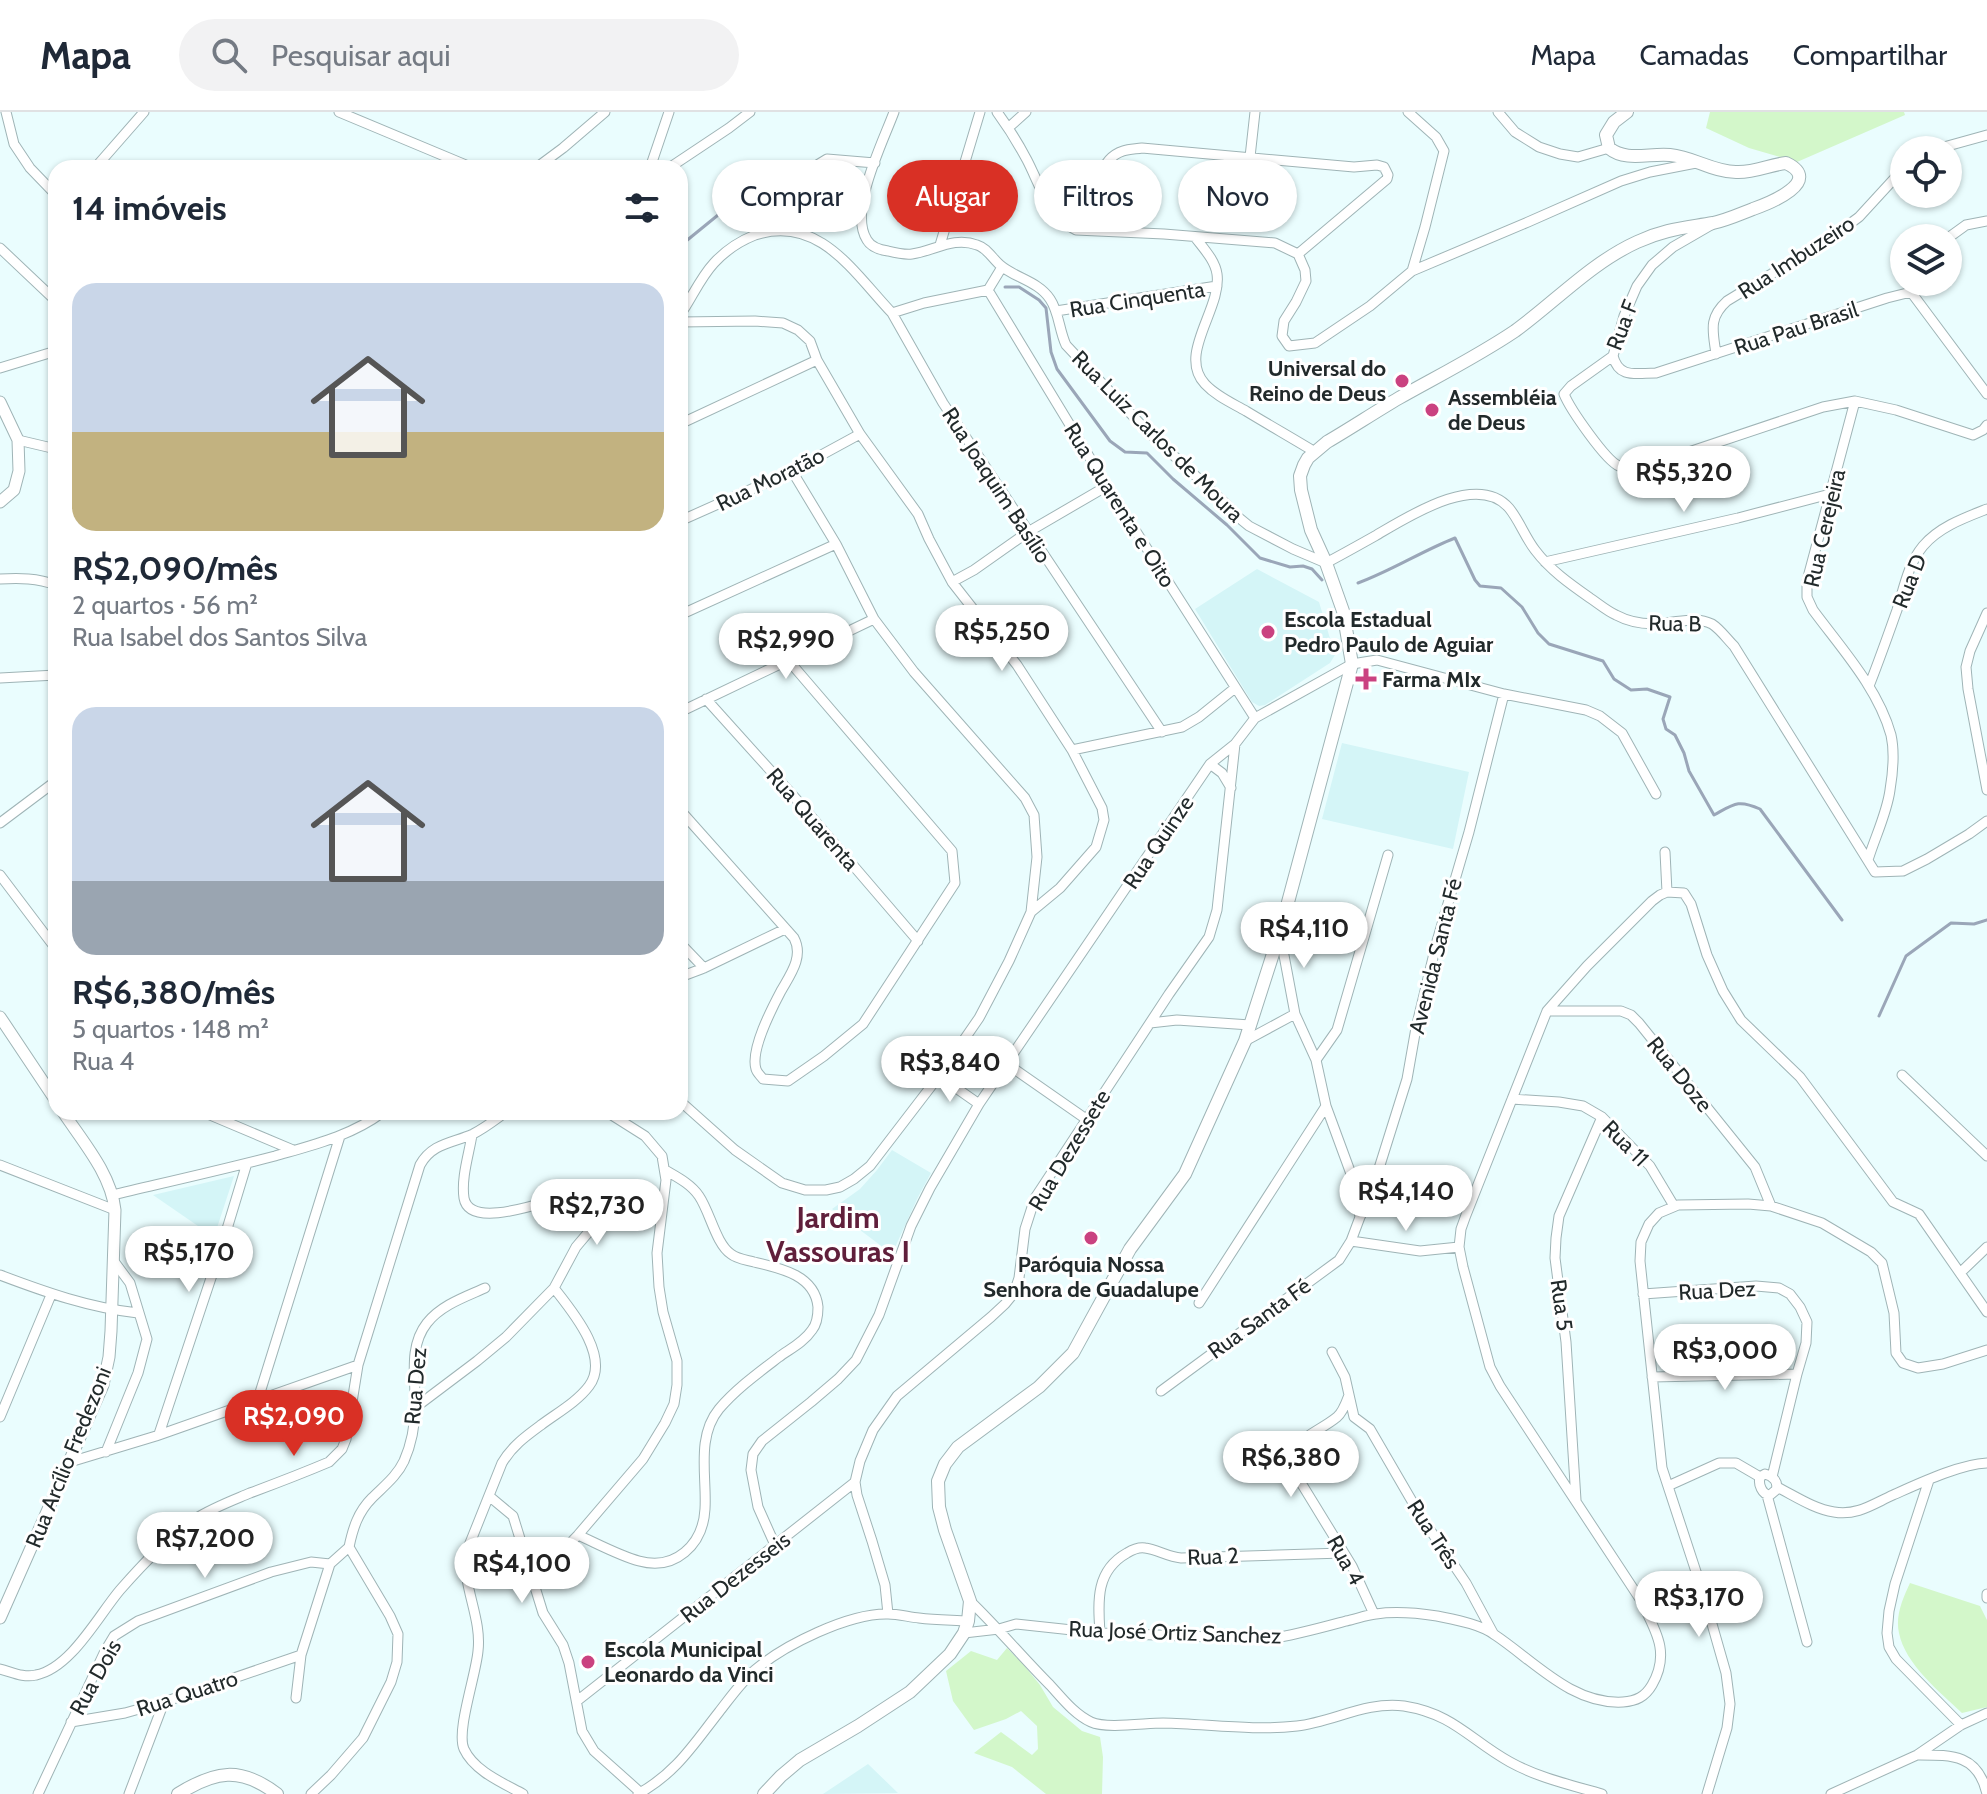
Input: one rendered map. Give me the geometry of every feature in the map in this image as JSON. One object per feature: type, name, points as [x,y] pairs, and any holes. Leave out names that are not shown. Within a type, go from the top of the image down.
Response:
[{"type":"main road","points":[[764,1794],[800,1760],[910,1692],[950,1654],[966,1627],[970,1601],[939,1507],[938,1481],[945,1464],[958,1447],[1039,1387],[1073,1353],[1130,1249],[1185,1174],[1245,1041],[1280,932],[1352,664],[1343,611],[1311,530],[1301,490],[1300,476],[1308,458],[1327,442],[1515,330],[1601,264],[1636,242],[1673,228],[1716,222],[1771,202],[1797,186],[1799,176],[1786,163],[1754,172],[1735,172],[1675,155],[1628,156],[1616,153],[1609,148],[1606,135],[1614,122],[1627,112]]},
{"type":"main road","points":[[178,1794],[225,1774],[257,1782],[277,1794]]},
{"type":"street","points":[[6,112],[14,144],[30,168],[48,187]]},
{"type":"street","points":[[339,112],[454,160]]},
{"type":"street","points":[[547,160],[605,112]]},
{"type":"street","points":[[653,160],[669,112]]},
{"type":"street","points":[[681,160],[750,112]]},
{"type":"street","points":[[894,112],[866,185],[860,212],[867,241],[879,249],[909,255],[961,242],[981,246],[1002,267],[1041,288],[1056,311]]},
{"type":"street","points":[[940,245],[980,112]]},
{"type":"street","points":[[997,112],[1034,177]]},
{"type":"street","points":[[1008,128],[1026,112]]},
{"type":"street","points":[[1250,157],[1255,112]]},
{"type":"street","points":[[1408,112],[1436,137],[1444,151],[1412,271]]},
{"type":"street","points":[[1498,112],[1515,132],[1539,147],[1560,154],[1578,157],[1609,148]]},
{"type":"street","points":[[102,160],[141,114]]},
{"type":"street","points":[[1962,142],[1987,135]]},
{"type":"street","points":[[1109,160],[1124,150],[1142,148],[1384,167],[1387,179],[1298,254]]},
{"type":"street","points":[[871,163],[875,163]]},
{"type":"street","points":[[1119,232],[1275,243],[1298,254],[1306,281],[1284,321],[1282,336],[1289,346],[1315,343],[1370,306],[1412,271],[1621,181],[1699,163]]},
{"type":"street","name":"Rua Imbuzeiro","points":[[1716,354],[1713,319],[1727,301],[1832,237],[1859,217],[1890,183]]},
{"type":"street","points":[[1962,228],[1987,221]]},
{"type":"street","name":"Rua F","points":[[1716,222],[1673,247],[1652,265],[1637,286],[1624,316],[1613,356],[1564,394],[1573,412],[1610,460],[1628,468],[1644,467],[1823,407],[1855,401]]},
{"type":"street","name":"Rua Joaquim Basílio","points":[[688,303],[713,264],[728,250],[748,238],[777,230],[790,230],[822,242],[847,264],[892,313],[943,403],[1162,732]]},
{"type":"street","points":[[1195,237],[1215,265],[1217,286],[1195,355],[1200,376],[1220,396],[1315,452]]},
{"type":"street","points":[[0,248],[48,293]]},
{"type":"street","points":[[892,313],[988,290],[1002,267]]},
{"type":"street","name":"Rua Cinquenta","points":[[1056,311],[1217,286]]},
{"type":"street","name":"Rua Quarenta e Oito","points":[[988,290],[1107,486],[1255,718]]},
{"type":"street","name":"Rua Pau Brasil","points":[[1613,356],[1615,365],[1621,371],[1629,374],[1656,373],[1895,296]]},
{"type":"street","points":[[1914,296],[1987,394]]},
{"type":"street","name":"Rua Luiz Carlos de Moura","points":[[1056,311],[1061,335],[1073,353],[1147,431],[1238,517],[1249,526],[1326,563]]},
{"type":"street","points":[[688,322],[783,323],[798,330],[810,341],[817,360],[860,434],[918,514],[952,582],[1017,665],[1072,750],[1102,808],[1102,831],[1096,847],[1075,873],[1031,912]]},
{"type":"street","points":[[0,368],[48,353]]},
{"type":"street","points":[[688,420],[817,360]]},
{"type":"street","points":[[1855,401],[1896,410],[1973,435],[1987,425]]},
{"type":"street","name":"Rua Cerejeira","points":[[1855,401],[1807,581],[1807,597],[1813,610],[1869,686],[1891,737],[1894,762],[1890,794],[1868,860]]},
{"type":"street","points":[[0,402],[18,440],[19,471],[14,490],[0,502]]},
{"type":"street","name":"Rua Moratão","points":[[688,517],[792,471],[860,434]]},
{"type":"street","points":[[18,440],[48,447]]},
{"type":"street","points":[[688,1108],[735,1150],[782,1183],[805,1190],[840,1187],[870,1166],[939,1076],[979,1018],[1031,912],[1037,857],[1034,815],[1025,798],[914,672],[874,619],[836,544],[792,471]]},
{"type":"street","points":[[952,582],[1028,532],[1107,486]]},
{"type":"street","points":[[1545,562],[1830,494]]},
{"type":"street","name":"Rua B","points":[[1326,563],[1422,508],[1453,497],[1481,495],[1499,499],[1545,562],[1613,614],[1643,623],[1701,620],[1714,625],[1734,646],[1868,860]]},
{"type":"street","name":"Rua D","points":[[1869,686],[1913,561],[1923,545],[1939,532],[1987,509]]},
{"type":"street","points":[[688,611],[836,544]]},
{"type":"street","points":[[0,579],[48,582]]},
{"type":"street","points":[[1987,613],[1966,667],[1987,790]]},
{"type":"street","points":[[688,708],[874,619]]},
{"type":"street","points":[[1352,664],[1377,660],[1504,694],[1586,710],[1600,716],[1622,733],[1656,794]]},
{"type":"street","points":[[688,819],[797,944],[793,973],[782,990],[755,1051],[756,1068],[763,1079],[788,1081],[863,1024],[955,883],[952,851],[789,661]]},
{"type":"street","name":"Rua Quinze","points":[[775,1545],[758,1507],[751,1470],[753,1454],[762,1441],[856,1360],[879,1315],[911,1226],[979,1104],[1210,764],[1235,744],[1255,718],[1352,664]]},
{"type":"street","points":[[0,678],[48,675]]},
{"type":"street","points":[[1072,750],[1182,727],[1235,688]]},
{"type":"street","name":"Avenida Santa Fé","points":[[1351,1241],[1370,1197],[1407,1079],[1437,941],[1504,694]]},
{"type":"street","name":"Rua Quarenta","points":[[706,699],[918,941]]},
{"type":"street","name":"Rua Dezessete","points":[[855,1482],[873,1430],[897,1396],[998,1311],[1014,1293],[1025,1229],[1035,1198],[1209,937],[1217,910],[1235,744]]},
{"type":"street","points":[[1210,764],[1222,773],[1231,788]]},
{"type":"street","points":[[0,823],[48,787]]},
{"type":"street","points":[[1868,860],[1875,872],[1903,871],[1987,821]]},
{"type":"street","points":[[1665,852],[1667,892],[1684,893],[1691,904],[1712,967],[1741,1020],[1800,1077],[1893,1202],[1919,1214],[1960,1273],[1983,1298],[1987,1312]]},
{"type":"street","points":[[1316,1060],[1337,1030],[1388,855]]},
{"type":"street","points":[[0,875],[48,938]]},
{"type":"street","name":"Rua José Ortiz Sanchez","points":[[640,1793],[674,1769],[753,1671],[776,1654],[839,1624],[888,1614],[966,1627],[999,1629],[1016,1624],[1100,1633],[1269,1639],[1374,1614],[1436,1616],[1493,1633],[1542,1671],[1576,1692],[1614,1702],[1638,1700],[1651,1689],[1662,1655],[1658,1636],[1640,1599],[1490,1367],[1459,1247],[1466,1215],[1547,1011],[1652,901],[1667,892]]},
{"type":"street","points":[[688,974],[785,929]]},
{"type":"street","points":[[1280,932],[1295,1014],[1316,1060],[1326,1106],[1354,1182],[1360,1217]]},
{"type":"street","points":[[688,951],[704,968]]},
{"type":"street","points":[[1164,1001],[1177,1020]]},
{"type":"street","name":"Rua Doze","points":[[1547,1011],[1610,1010],[1631,1015],[1755,1167],[1771,1206]]},
{"type":"street","points":[[1245,1041],[1295,1014]]},
{"type":"street","points":[[0,1017],[48,1089]]},
{"type":"street","points":[[1150,1023],[1177,1020],[1250,1025]]},
{"type":"street","points":[[1007,1064],[1086,1119]]},
{"type":"street","points":[[1902,1075],[1987,1156]]},
{"type":"street","points":[[939,1076],[979,1104]]},
{"type":"street","name":"Rua 11","points":[[1512,1099],[1583,1106],[1602,1117],[1650,1166],[1674,1206]]},
{"type":"street","points":[[1199,1303],[1326,1106]]},
{"type":"street","name":"Rua 5","points":[[1576,1502],[1566,1342],[1555,1258],[1556,1238],[1559,1216],[1602,1117]]},
{"type":"street","name":"Rua Arcílio Fredezoni","points":[[0,1618],[103,1385],[109,1357],[115,1210],[103,1174],[68,1120]]},
{"type":"street","points":[[226,1120],[293,1150]]},
{"type":"street","points":[[112,1195],[293,1150],[340,1136],[372,1120]]},
{"type":"street","points":[[0,1669],[24,1676],[50,1670],[82,1640],[121,1589],[159,1549],[194,1520],[337,1456],[346,1439],[358,1365],[420,1165],[430,1151],[472,1135],[494,1120]]},
{"type":"street","points":[[532,1583],[643,1459],[674,1404],[677,1361],[663,1312],[657,1253],[665,1170],[662,1156],[645,1136],[620,1120]]},
{"type":"street","points":[[416,1407],[506,1337],[554,1288],[576,1247],[592,1228],[595,1215],[587,1200],[576,1194],[501,1213],[488,1214],[470,1207],[464,1198],[472,1135]]},
{"type":"street","points":[[258,1399],[340,1136]]},
{"type":"street","points":[[159,1434],[247,1163]]},
{"type":"street","points":[[0,1165],[115,1210]]},
{"type":"street","points":[[578,1535],[639,1561],[662,1563],[675,1560],[690,1548],[699,1533],[705,1512],[705,1453],[712,1420],[751,1378],[803,1339],[818,1318],[814,1291],[807,1282],[774,1267],[730,1254],[697,1193],[665,1170]]},
{"type":"street","points":[[1707,1794],[1727,1728],[1730,1704],[1726,1673],[1704,1596],[1662,1468],[1640,1261],[1641,1242],[1649,1224],[1659,1213],[1678,1205],[1748,1204],[1771,1206],[1822,1223],[1871,1252],[1882,1263],[1894,1313],[1896,1353],[1903,1363],[1918,1368],[1943,1364],[1987,1350]]},
{"type":"street","points":[[1351,1241],[1420,1251],[1459,1247]]},
{"type":"street","name":"Rua Santa Fé","points":[[1161,1391],[1339,1260],[1351,1241]]},
{"type":"street","points":[[1960,1273],[1987,1247]]},
{"type":"street","points":[[106,1452],[124,1411],[147,1339],[130,1283],[113,1260]]},
{"type":"street","points":[[0,1275],[51,1295],[138,1313]]},
{"type":"street","name":"Rua Dez","points":[[1643,1294],[1756,1286],[1779,1288],[1790,1294],[1800,1307],[1807,1322],[1806,1343],[1775,1482]]},
{"type":"street","name":"Rua Dez","points":[[349,1547],[354,1525],[362,1511],[400,1470],[406,1457],[416,1407],[414,1359],[418,1339],[427,1323],[442,1309],[485,1288]]},
{"type":"street","points":[[523,1794],[477,1766],[468,1757],[461,1739],[479,1650],[477,1626],[464,1569],[466,1553],[509,1452],[519,1441],[576,1399],[595,1375],[597,1364],[594,1350],[554,1288]]},
{"type":"street","points":[[0,1417],[51,1295]]},
{"type":"street","name":"Rua Três","points":[[1332,1352],[1345,1377],[1354,1417],[1370,1429],[1420,1515],[1466,1583],[1493,1633]]},
{"type":"street","points":[[70,1462],[358,1365]]},
{"type":"street","points":[[1652,1377],[1797,1374]]},
{"type":"street","name":"Rua 4","points":[[1349,1395],[1340,1415],[1306,1437],[1295,1449],[1292,1460],[1295,1473],[1352,1566],[1374,1614]]},
{"type":"street","points":[[1668,1486],[1719,1463],[1736,1463],[1760,1477]]},
{"type":"street","points":[[1760,1477],[1765,1474],[1820,1508],[1849,1513],[1963,1467],[1987,1463]]},
{"type":"street","points":[[1760,1477],[1807,1642]]},
{"type":"street","points":[[1929,1480],[1895,1584],[1887,1633],[1889,1647],[1896,1659],[1961,1725]]},
{"type":"street","points":[[855,1482],[885,1585],[888,1614]]},
{"type":"street","name":"Rua Dezesseis","points":[[577,1701],[855,1482]]},
{"type":"street","points":[[1767,1495],[1774,1493],[1775,1482]]},
{"type":"street","points":[[489,1496],[513,1516],[543,1613],[563,1645],[569,1663],[582,1731],[594,1751],[640,1793]]},
{"type":"street","points":[[296,1698],[301,1655],[330,1564],[349,1547],[398,1634],[397,1662],[391,1682],[363,1738],[311,1794]]},
{"type":"street","name":"Rua 2","points":[[1100,1633],[1098,1598],[1101,1585],[1107,1571],[1121,1556],[1133,1550],[1144,1547],[1169,1557],[1181,1558],[1343,1553]]},
{"type":"street","points":[[525,1553],[551,1564]]},
{"type":"street","name":"Rua Dois","points":[[38,1794],[114,1636],[138,1621],[271,1572],[311,1562],[330,1564]]},
{"type":"street","points":[[970,1601],[1070,1707],[1091,1722],[1105,1725],[1163,1723],[1276,1728],[1310,1725],[1366,1708],[1401,1706],[1428,1711],[1451,1721],[1529,1772],[1602,1794]]},
{"type":"street","name":"Rua Quatro","points":[[71,1722],[125,1713],[164,1702],[301,1655]]},
{"type":"street","points":[[129,1794],[164,1702]]},
{"type":"street","points":[[1831,1794],[1917,1755],[1961,1725],[1987,1713]]},
{"type":"street","points":[[1917,1755],[1962,1759],[1973,1765],[1987,1794]]},
{"type":"shaded area","name":"Escola Estadual Pedro Paulo de Aguiar","points":[[1257,569],[1319,602],[1335,655],[1330,663],[1259,706],[1252,702],[1195,609]]},
{"type":"shaded area","points":[[1342,743],[1469,772],[1453,849],[1322,819]]},
{"type":"shaded area","points":[[892,1150],[931,1173],[892,1254],[832,1209],[860,1189]]},
{"type":"shaded area","points":[[234,1176],[214,1237],[153,1195]]},
{"type":"shaded area","points":[[868,1764],[898,1793],[823,1794]]},
{"type":"green space","points":[[1710,112],[1904,112],[1905,115],[1797,162],[1749,148],[1706,128]]},
{"type":"green space","points":[[1910,1583],[1980,1606],[1987,1620],[1987,1707],[1962,1713],[1924,1677],[1908,1656],[1899,1633],[1898,1620]]},
{"type":"green space","points":[[1007,1648],[1040,1685],[1053,1707],[1082,1731],[1100,1737],[1102,1794],[1046,1794],[1012,1767],[974,1753],[1001,1732],[1032,1755],[1038,1749],[1037,1726],[1021,1711],[974,1730],[953,1701],[946,1671],[971,1651],[997,1660]]},
{"type":"waterway","points":[[688,239],[712,220]]},
{"type":"waterway","points":[[1005,287],[1019,287],[1046,308],[1051,352],[1057,369],[1110,441],[1125,452],[1147,453],[1260,558],[1290,567],[1312,569],[1322,580]]},
{"type":"waterway","points":[[1358,583],[1455,538],[1480,586],[1501,588],[1522,607],[1538,633],[1549,644],[1603,661],[1614,679],[1631,690],[1647,689],[1670,697],[1663,719],[1666,729],[1675,735],[1689,771],[1714,815],[1736,804],[1760,809],[1842,920]]},
{"type":"waterway","points":[[1879,1016],[1906,956],[1951,923],[1974,924],[1987,920]]},
{"type":"place","name":"Universal do Reino de Deus","points":[[1402,381]]},
{"type":"place","name":"Assembléia de Deus","points":[[1432,410]]},
{"type":"place","name":"Escola Estadual Pedro Paulo de Aguiar","points":[[1268,632]]},
{"type":"place","name":"Farma MIx","points":[[1366,679]]},
{"type":"place","name":"Paróquia Nossa Senhora de Guadalupe","points":[[1091,1238]]},
{"type":"place","name":"Escola Municipal Leonardo da Vinci","points":[[588,1662]]},
{"type":"district","name":"Jardim Vassouras I","points":[[838,1235]]}]
